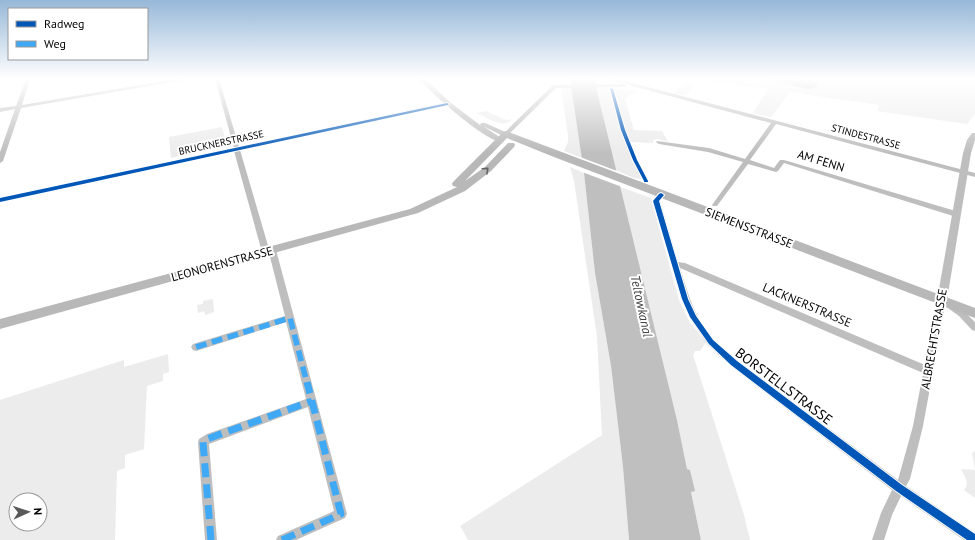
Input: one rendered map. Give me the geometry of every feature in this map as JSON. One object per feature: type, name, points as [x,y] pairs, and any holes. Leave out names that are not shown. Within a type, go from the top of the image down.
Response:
[{"type":"main road","name":"SIEMENSSTRASSE","points":[[503,137],[511,145],[560,157]]},
{"type":"main road","name":"SIEMENSSTRASSE","points":[[503,137],[975,313]]},
{"type":"main road","name":"LEONORENSTRASSE","points":[[441,198],[464,178],[503,137]]},
{"type":"main road","name":"LEONORENSTRASSE","points":[[0,324],[402,215],[421,208],[461,189],[483,174],[511,145]]},
{"type":"street","points":[[0,110],[35,104]]},
{"type":"street","points":[[224,104],[290,318],[341,514],[282,540]]},
{"type":"street","name":"BRUCKNERSTRASSE","points":[[0,200],[446,104]]},
{"type":"street","name":"SIEMENSSTRASSE","points":[[447,104],[468,118],[474,126],[503,137]]},
{"type":"street","name":"LEONORENSTRASSE","points":[[503,137],[536,104]]},
{"type":"street","name":"STINDESTRASSE","points":[[706,104],[975,175]]},
{"type":"street","points":[[0,161],[19,107]]},
{"type":"street","points":[[715,205],[775,122]]},
{"type":"street","name":"ALBRECHTSTRASSE","points":[[878,540],[887,513],[904,479],[918,426],[942,300],[963,172],[968,147],[975,135]]},
{"type":"street","name":"AM FENN","points":[[659,142],[709,150],[776,170],[782,161],[956,214]]},
{"type":"street","name":"BORSTELLSTRASSE","points":[[661,195],[656,200],[685,299],[693,317],[703,333],[734,363],[899,488],[975,540]]},
{"type":"street","name":"LACKNERSTRASSE","points":[[675,265],[682,265],[928,371]]},
{"type":"street","points":[[942,300],[962,314],[975,328]]},
{"type":"street","points":[[196,347],[290,318]]},
{"type":"street","points":[[211,540],[203,442],[207,439],[312,401]]},
{"type":"shaded area","points":[[563,104],[574,104],[582,158],[564,151],[568,142]]},
{"type":"shaded area","points":[[600,104],[627,104],[634,130],[662,131],[668,142],[658,139],[653,140],[653,143],[631,142],[638,161],[649,180],[634,178],[615,170]]},
{"type":"shaded area","points":[[758,104],[781,104],[771,117],[753,113]]},
{"type":"shaded area","points":[[874,104],[975,104],[975,114],[967,124],[877,111],[879,105]]},
{"type":"shaded area","points":[[486,111],[506,120],[513,119],[508,122],[499,123],[476,113]]},
{"type":"shaded area","points":[[222,127],[227,146],[171,158],[169,137]]},
{"type":"shaded area","points":[[570,167],[584,173],[595,273],[611,366],[623,467],[629,540],[468,540],[460,526],[602,435],[597,337],[574,181]]},
{"type":"shaded area","points":[[620,187],[651,198],[679,300],[690,323],[706,342],[700,351],[695,351],[693,355],[744,515],[750,540],[701,540],[691,491],[694,491],[690,470],[687,469],[677,420]]},
{"type":"shaded area","points":[[213,299],[214,312],[205,315],[204,311],[198,313],[197,305],[203,304],[203,301]]},
{"type":"shaded area","points":[[168,354],[169,372],[163,374],[163,381],[147,386],[144,449],[125,455],[125,468],[117,471],[115,540],[0,540],[0,400],[124,360],[124,367]]},
{"type":"shaded area","points":[[975,451],[975,470],[972,453]]},
{"type":"shaded area","points":[[961,469],[975,470],[975,498],[964,490],[967,482]]},
{"type":"water","name":"Teltowkanal","points":[[574,104],[600,104],[677,420],[687,469],[690,470],[695,491],[691,492],[701,540],[629,540],[623,467],[611,366],[595,273],[584,173]]},
{"type":"pier","points":[[580,157],[617,171],[622,187],[582,172]]},
{"type":"marked path","points":[[196,347],[290,318],[341,514],[282,540]]},
{"type":"marked path","points":[[211,540],[203,442],[207,439],[312,401]]},
{"type":"cycle path","points":[[0,200],[446,104]]},
{"type":"cycle path","points":[[615,104],[623,130],[635,160],[646,181]]},
{"type":"cycle path","points":[[661,195],[656,201],[685,299],[693,317],[711,342],[734,363],[899,488],[975,540]]}]
